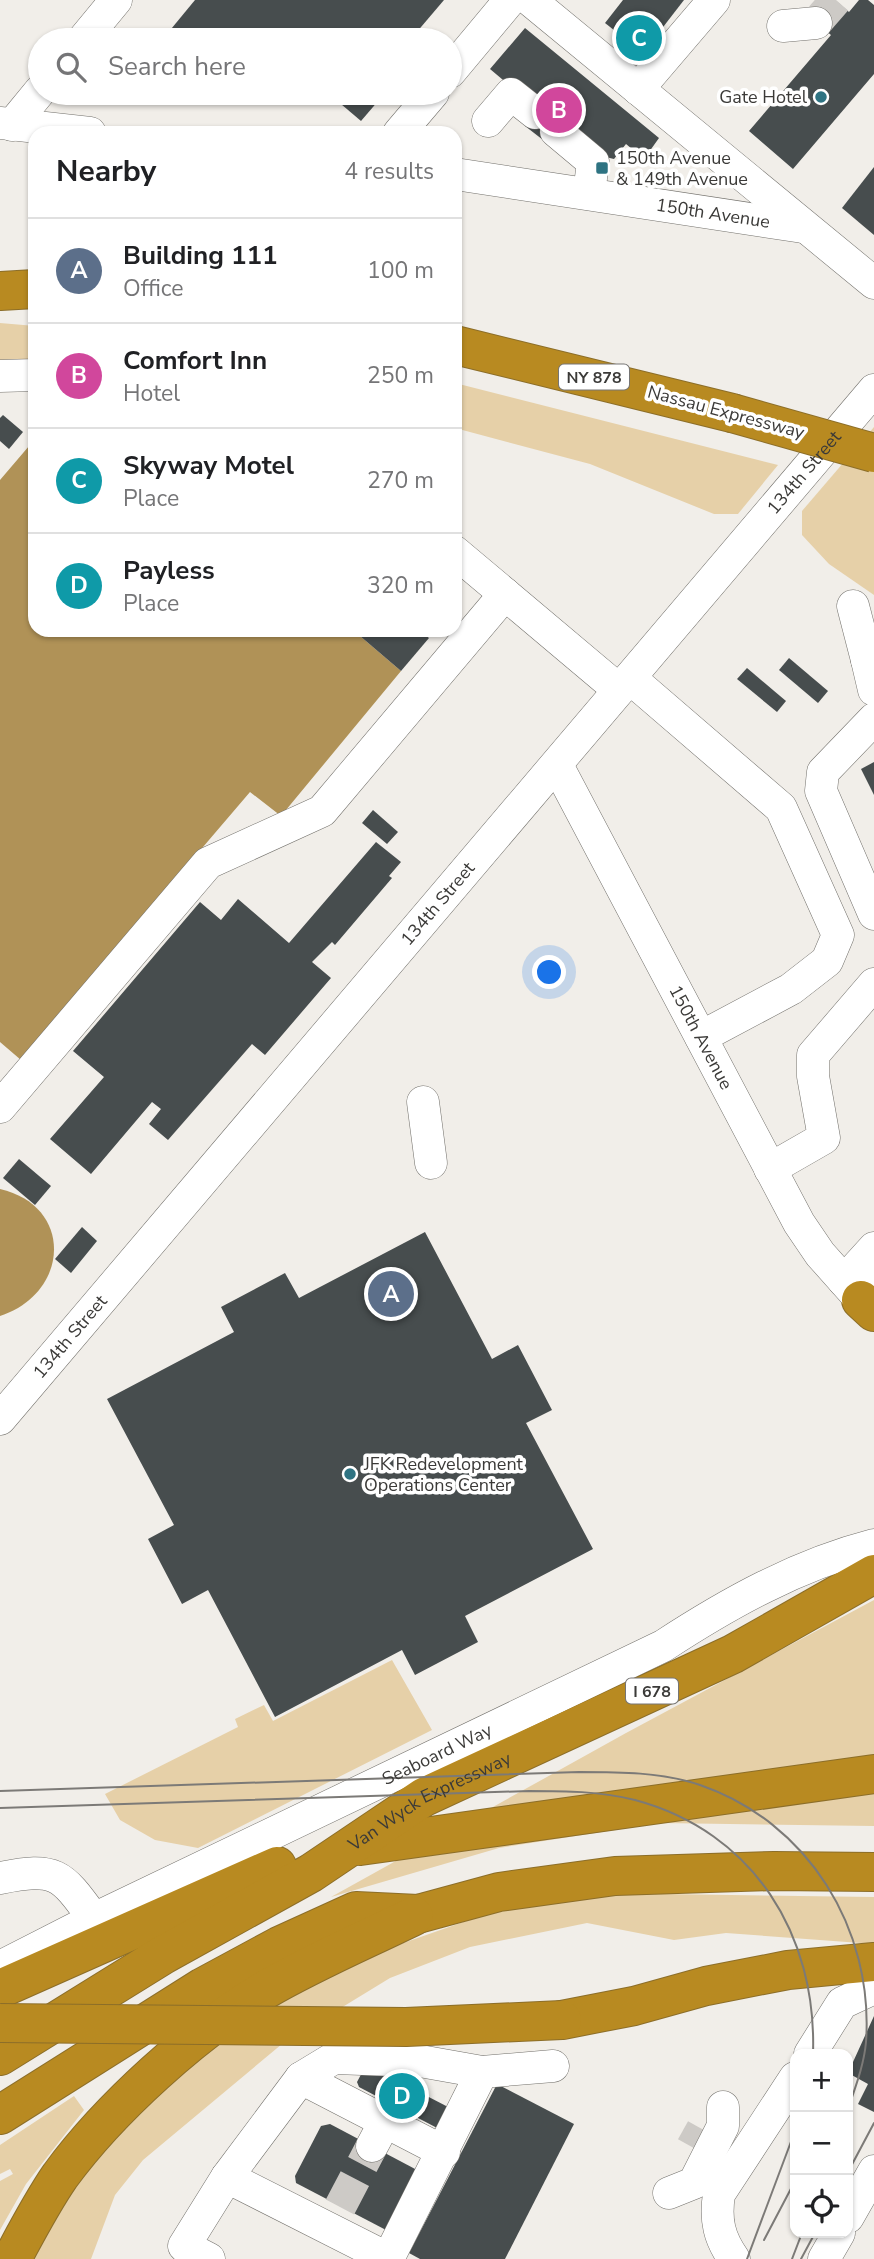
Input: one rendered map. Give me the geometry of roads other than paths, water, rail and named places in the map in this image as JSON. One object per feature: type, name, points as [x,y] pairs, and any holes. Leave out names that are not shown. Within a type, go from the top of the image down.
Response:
[{"type":"highway","points":[[0,285],[28,287]]},
{"type":"highway","points":[[0,291],[28,288]]},
{"type":"highway","name":"Nassau Expressway","points":[[462,347],[732,413],[874,453]]},
{"type":"highway","name":"Van Wyck Expressway","points":[[0,2056],[135,1972],[353,1846],[424,1797],[733,1654],[874,1574]]},
{"type":"highway","points":[[353,1846],[874,1774]]},
{"type":"highway","points":[[0,1989],[424,1797]]},
{"type":"highway","points":[[12,2259],[61,2176],[101,2128],[158,2072],[231,2013],[266,1990],[418,1914],[499,1892],[576,1880],[663,1873],[874,1871]]},
{"type":"highway","points":[[0,2115],[131,2030],[279,1946],[356,1911],[418,1914]]},
{"type":"highway","points":[[0,2023],[406,2027],[562,2020],[788,1970],[874,1962]]},
{"type":"street","points":[[93,28],[116,0]]},
{"type":"street","points":[[462,58],[510,0]]},
{"type":"street","points":[[530,0],[874,283]]},
{"type":"street","points":[[638,89],[714,0]]},
{"type":"street","points":[[783,26],[816,23]]},
{"type":"street","points":[[488,121],[511,94],[593,162],[589,194]]},
{"type":"street","points":[[6,124],[28,103]]},
{"type":"street","points":[[405,126],[423,105]]},
{"type":"street","points":[[6,124],[28,126]]},
{"type":"street","name":"150th Avenue","points":[[462,175],[804,228]]},
{"type":"street","points":[[0,376],[28,375]]},
{"type":"street","name":"134th Street","points":[[0,1419],[874,390]]},
{"type":"street","points":[[462,558],[781,808],[838,935],[827,961],[790,989],[701,1037]]},
{"type":"street","points":[[0,1107],[208,863],[322,811],[505,594]]},
{"type":"street","points":[[853,606],[870,655],[874,690]]},
{"type":"street","points":[[874,719],[823,772],[820,782],[821,791],[874,914]]},
{"type":"street","name":"150th Avenue","points":[[557,765],[808,1238],[865,1297]]},
{"type":"street","points":[[770,1169],[824,1138],[813,1076],[813,1055],[874,984]]},
{"type":"street","points":[[424,1101],[431,1163]]},
{"type":"street","points":[[865,1297],[874,1248]]},
{"type":"street","name":"Seaboard Way","points":[[0,1967],[94,1919],[663,1646],[729,1603],[831,1556],[874,1545]]},
{"type":"street","points":[[0,1878],[51,1875],[67,1882],[94,1919]]},
{"type":"street","points":[[813,2049],[842,2003],[874,1988]]},
{"type":"street","points":[[209,2259],[184,2246],[227,2177],[301,2078],[334,2058],[395,2104],[444,2152]]},
{"type":"street","points":[[301,2078],[395,2104],[482,2072],[553,2066]]},
{"type":"street","points":[[227,2177],[335,2217],[388,2259],[482,2072]]},
{"type":"street","points":[[734,2259],[721,2239],[716,2216],[719,2194],[790,2087]]},
{"type":"street","points":[[706,2128],[723,2126],[694,2183],[665,2198],[706,2128],[740,2103],[771,2119]]},
{"type":"street","points":[[853,2208],[874,2171]]},
{"type":"street","points":[[824,2259],[836,2238]]},
{"type":"tunnel","points":[[816,23],[836,0]]},
{"type":"tunnel","points":[[394,2105],[405,2084]]},
{"type":"tunnel","points":[[692,2147],[702,2129]]},
{"type":"tunnel","points":[[340,2207],[372,2146]]},
{"type":"tram line","points":[[0,1791],[579,1772],[656,1775],[700,1785],[738,1802],[773,1825],[802,1853],[826,1885],[845,1921],[859,1959],[866,2000],[865,2051],[853,2094]]},
{"type":"tram line","points":[[0,1808],[529,1791],[595,1793],[635,1800],[677,1815],[714,1836],[745,1863],[770,1894],[790,1930],[804,1969],[811,2010],[813,2049]]},
{"type":"tram line","points":[[853,2163],[874,2123]]},
{"type":"tram line","points":[[747,2259],[790,2144]]},
{"type":"tram line","points":[[764,2240],[790,2191]]},
{"type":"tram line","points":[[792,2259],[800,2238]]},
{"type":"tram line","points":[[801,2259],[812,2238]]},
{"type":"place","name":"Skyway Motel","points":[[639,38]]},
{"type":"place","name":"Gate Hotel","points":[[821,97]]},
{"type":"place","name":"Comfort Inn","points":[[559,110]]},
{"type":"place","name":"150th Avenue & 149th Avenue","points":[[602,168]]},
{"type":"place","name":"Building 111","points":[[391,1294]]},
{"type":"place","name":"JFK Redevelopment Operations Center","points":[[350,1474]]},
{"type":"place","name":"Payless","points":[[402,2096]]}]
